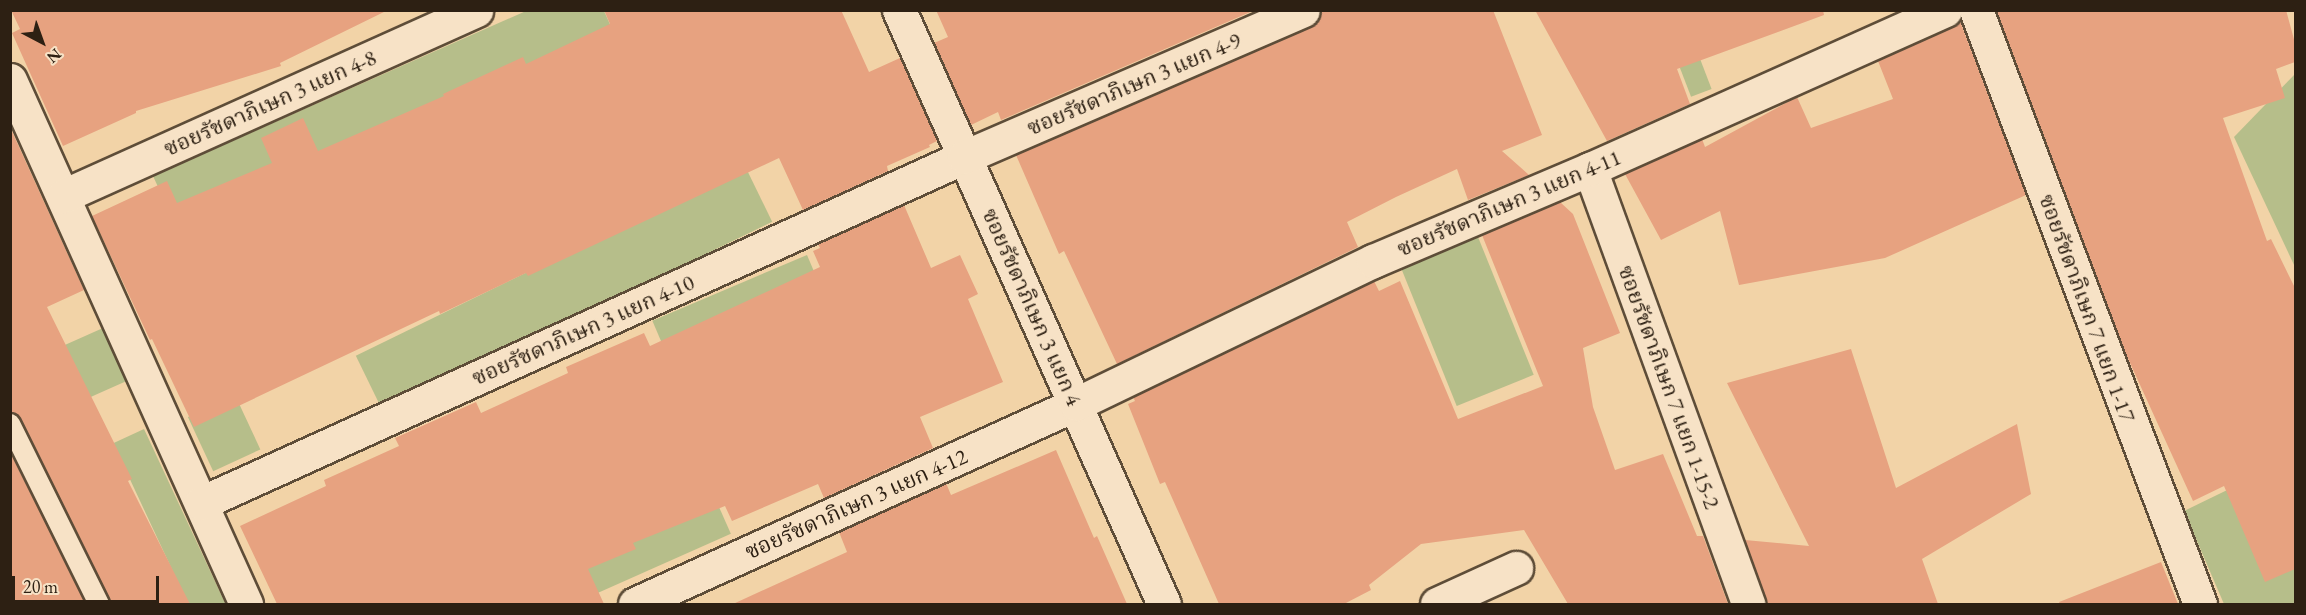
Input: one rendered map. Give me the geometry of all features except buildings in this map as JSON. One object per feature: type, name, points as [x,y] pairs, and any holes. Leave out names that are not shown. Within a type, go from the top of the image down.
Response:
[{"type":"street","name":"ซอยรัชดาภิเษก 3 แยก 4-8","points":[[63,196],[476,10]]},
{"type":"street","name":"ซอยรัชดาภิเษก 3 แยก 4","points":[[899,10],[1164,604]]},
{"type":"street","name":"ซอยรัชดาภิเษก 3 แยก 4-9","points":[[964,157],[1303,10]]},
{"type":"street","name":"ซอยรัชดาภิเษก 3 แยก 4-11","points":[[1076,404],[1373,261],[1590,169],[1945,10]]},
{"type":"street","name":"ซอยรัชดาภิเษก 7 แยก 1-17","points":[[1976,10],[2200,604]]},
{"type":"street","points":[[10,80],[246,604]]},
{"type":"street","name":"ซอยรัชดาภิเษก 3 แยก 4-10","points":[[201,503],[964,157]]},
{"type":"street","name":"ซอยรัชดาภิเษก 7 แยก 1-15-2","points":[[1590,169],[1748,604]]},
{"type":"street","name":"ซอยรัชดาภิเษก 3 แยก 4-12","points":[[635,604],[1076,404]]},
{"type":"street","points":[[1437,604],[1516,568]]},
{"type":"lane","points":[[10,424],[99,604]]},
{"type":"green space","points":[[526,11],[604,11],[613,31],[176,226],[153,176]]},
{"type":"green space","points":[[1684,17],[1712,89],[1691,97],[1663,25]]},
{"type":"green space","points":[[2295,74],[2295,267],[2234,137]]},
{"type":"green space","points":[[745,166],[772,222],[383,412],[356,356]]},
{"type":"green space","points":[[1476,232],[1534,375],[1457,406],[1399,263]]},
{"type":"green space","points":[[807,255],[823,292],[668,357],[652,321]]},
{"type":"green space","points":[[103,328],[127,381],[80,402],[56,349]]},
{"type":"green space","points":[[235,395],[260,449],[213,471],[188,417]]},
{"type":"green space","points":[[144,429],[226,604],[188,604],[113,443]]},
{"type":"green space","points":[[2295,457],[2295,604],[2224,604],[2184,511]]},
{"type":"green space","points":[[715,498],[731,534],[577,602],[562,566]]}]
